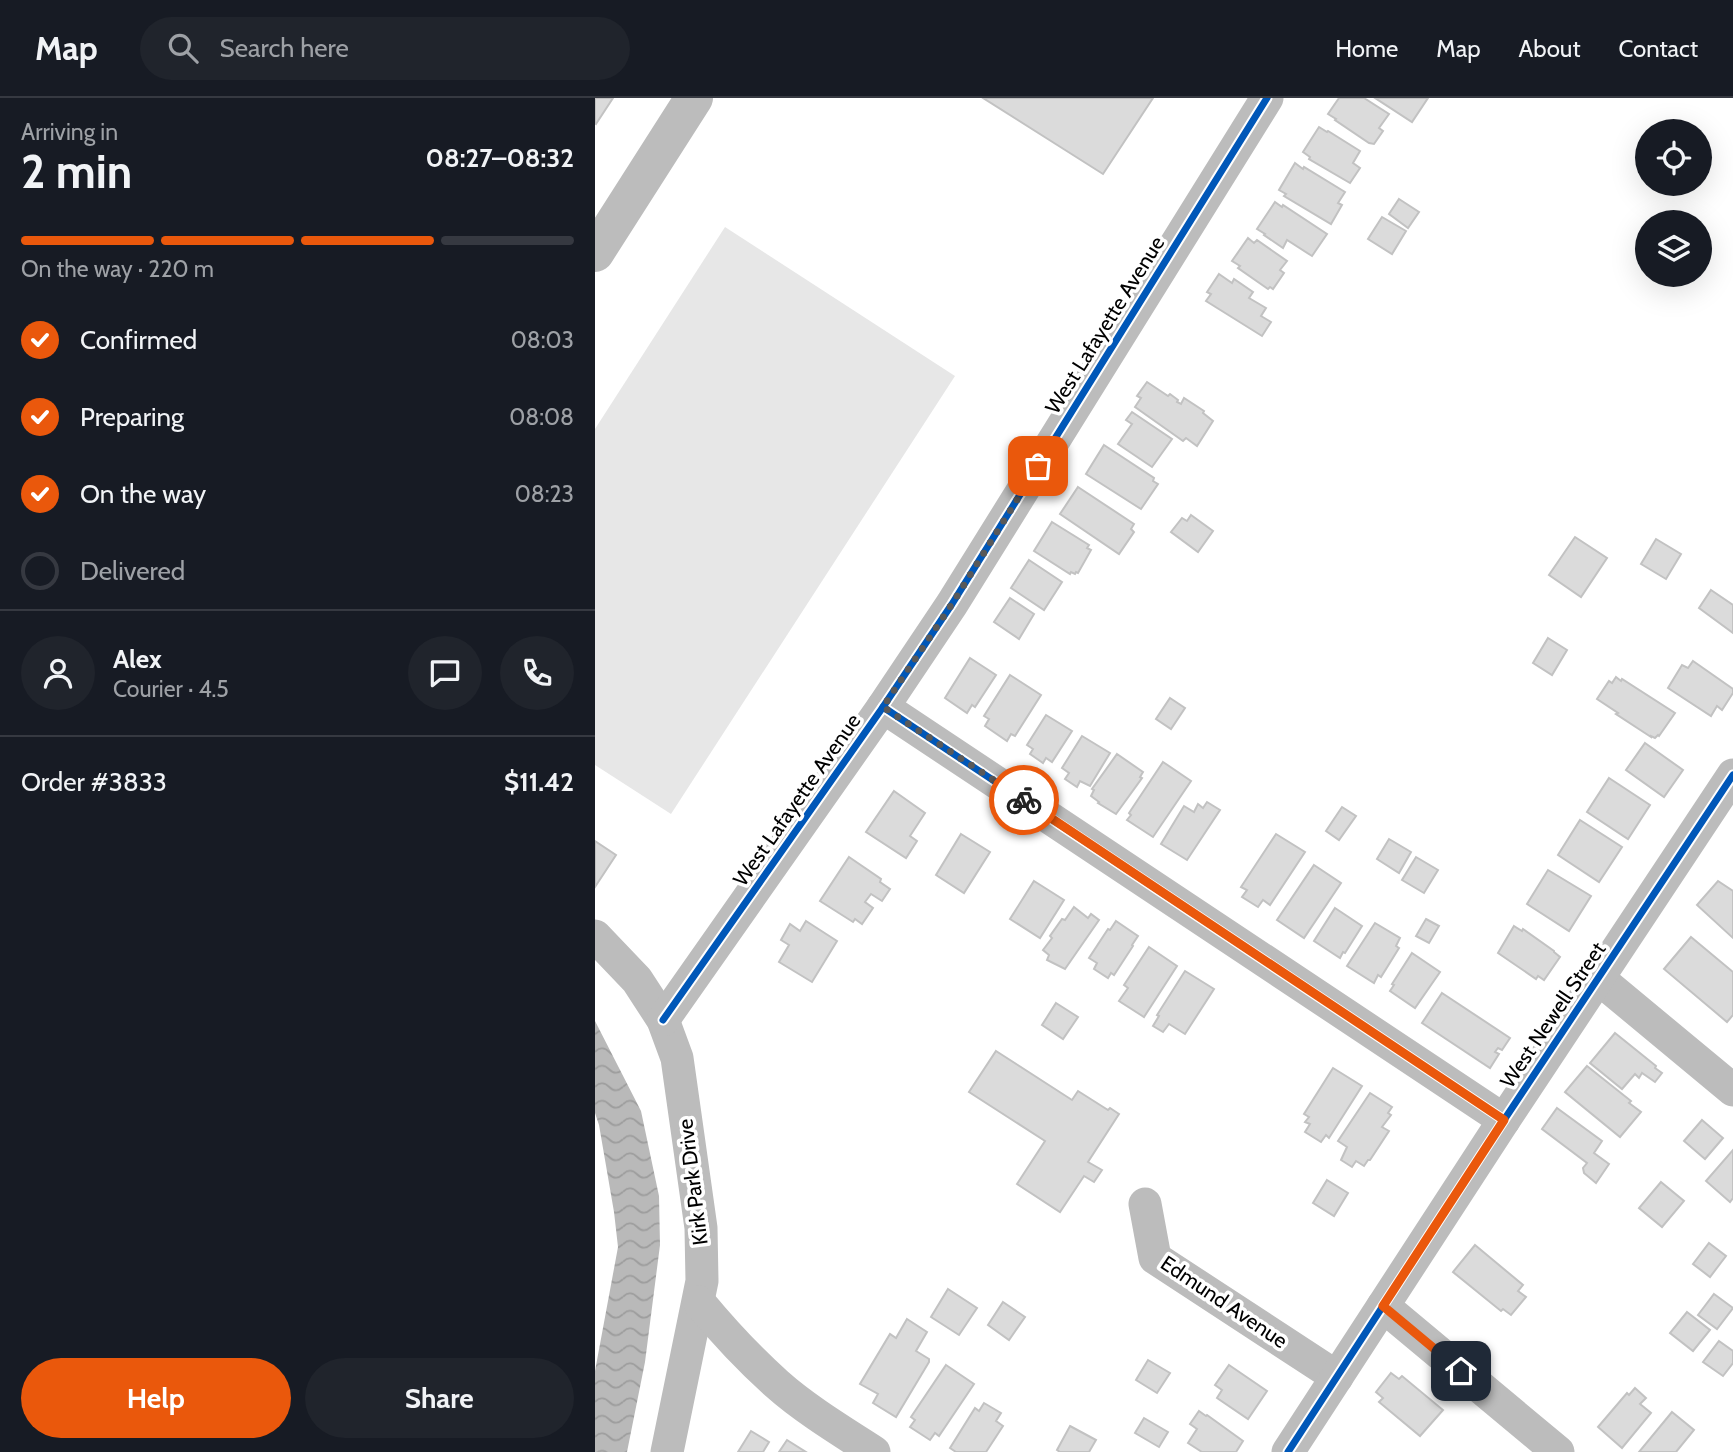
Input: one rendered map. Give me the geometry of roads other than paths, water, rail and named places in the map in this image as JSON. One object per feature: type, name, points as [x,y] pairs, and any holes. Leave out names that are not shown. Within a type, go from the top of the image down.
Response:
[{"type":"street","points":[[598,242],[694,98]]},
{"type":"street","name":"West Lafayette Avenue","points":[[663,1020],[952,604],[1267,98]]},
{"type":"street","points":[[883,707],[1504,1120]]},
{"type":"street","name":"West Newell Street","points":[[1289,1452],[1504,1120],[1733,775]]},
{"type":"street","name":"Kirk Park Drive","points":[[595,936],[637,980],[663,1020],[677,1058],[701,1228],[702,1281],[699,1301],[667,1452]]},
{"type":"street","points":[[1598,978],[1733,1090]]},
{"type":"street","name":"Edmund Avenue","points":[[1145,1204],[1155,1258],[1337,1377]]},
{"type":"street","points":[[699,1301],[726,1335],[779,1385],[874,1452]]},
{"type":"street","points":[[1383,1306],[1558,1452]]},
{"type":"water","points":[[595,1021],[641,1111],[659,1196],[660,1245],[645,1362],[627,1452],[595,1452],[595,1371],[618,1247],[595,1113]]}]
